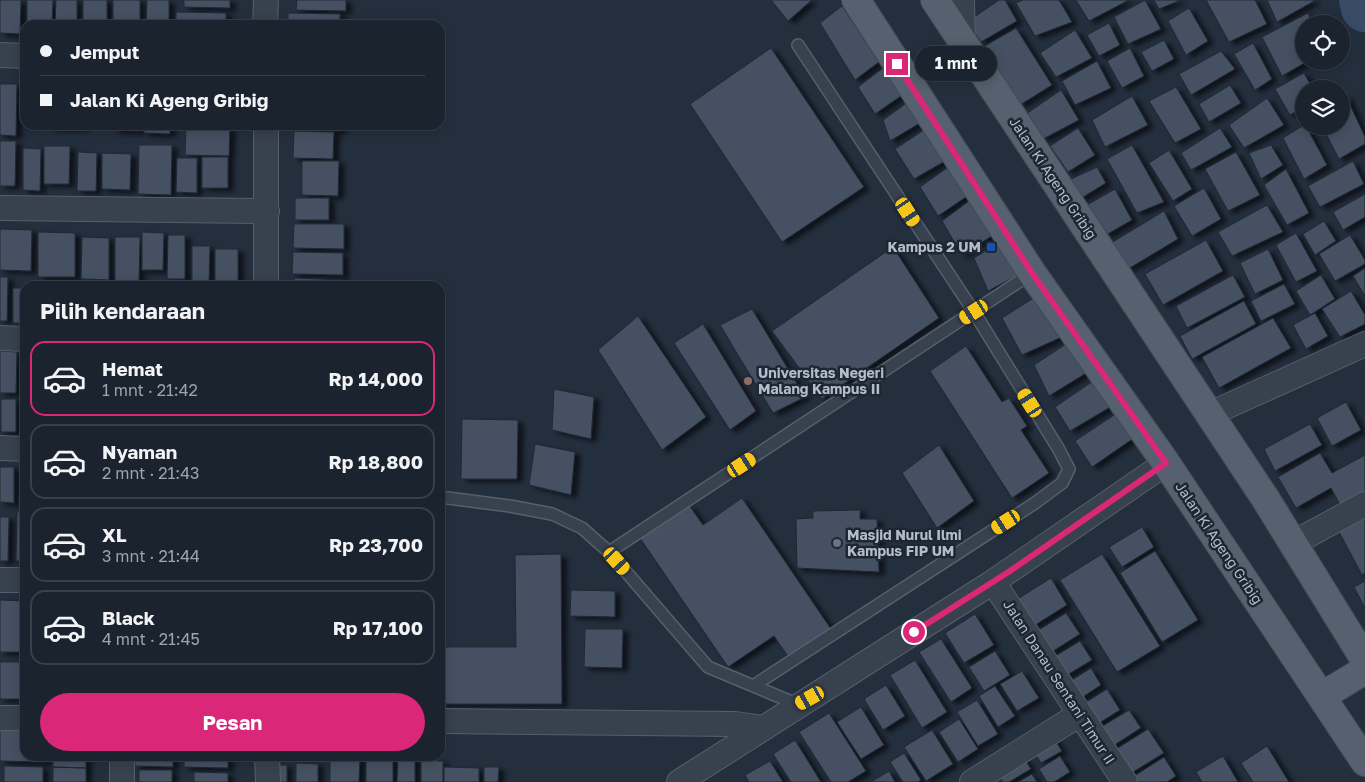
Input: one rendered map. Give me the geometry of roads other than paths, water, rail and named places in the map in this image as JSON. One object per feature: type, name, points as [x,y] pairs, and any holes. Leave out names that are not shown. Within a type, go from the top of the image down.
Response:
[{"type":"main road","name":"Jalan Ki Ageng Gribig","points":[[856,0],[1032,273],[1166,463],[1365,762]]},
{"type":"main road","name":"Jalan Ki Ageng Gribig","points":[[936,0],[1265,498],[1365,660]]},
{"type":"main road","points":[[1322,696],[1365,670]]},
{"type":"street","points":[[265,20],[266,0]]},
{"type":"street","points":[[960,0],[962,3],[963,42]]},
{"type":"street","points":[[0,55],[20,56]]},
{"type":"street","points":[[266,130],[266,281]]},
{"type":"street","points":[[0,208],[267,211]]},
{"type":"street","points":[[0,338],[20,339]]},
{"type":"street","points":[[1210,414],[1365,344]]},
{"type":"street","points":[[0,448],[20,449]]},
{"type":"street","points":[[679,782],[993,582],[1166,463]]},
{"type":"street","points":[[1292,544],[1365,504]]},
{"type":"street","points":[[0,580],[20,580]]},
{"type":"street","name":"Jalan Danau Sentani Timur II","points":[[993,582],[1125,782]]},
{"type":"street","points":[[984,779],[1080,714]]},
{"type":"street","points":[[0,718],[20,718]]},
{"type":"street","points":[[445,721],[735,724],[763,728]]},
{"type":"street","points":[[122,761],[122,782]]},
{"type":"street","points":[[268,761],[268,782]]},
{"type":"lane","points":[[753,686],[998,528],[1062,483],[1069,469],[974,312],[798,46]]},
{"type":"lane","points":[[609,552],[1032,273]]},
{"type":"lane","points":[[445,498],[510,506],[552,514],[582,528],[609,552],[708,667],[799,704]]},
{"type":"waterway","points":[[1363,0],[1365,8]]},
{"type":"place","name":"Kampus 2 UM","points":[[991,247]]},
{"type":"place","name":"Universitas Negeri Malang Kampus II","points":[[748,381]]},
{"type":"place","name":"Masjid Nurul Ilmi Kampus FIP UM","points":[[837,543]]}]
